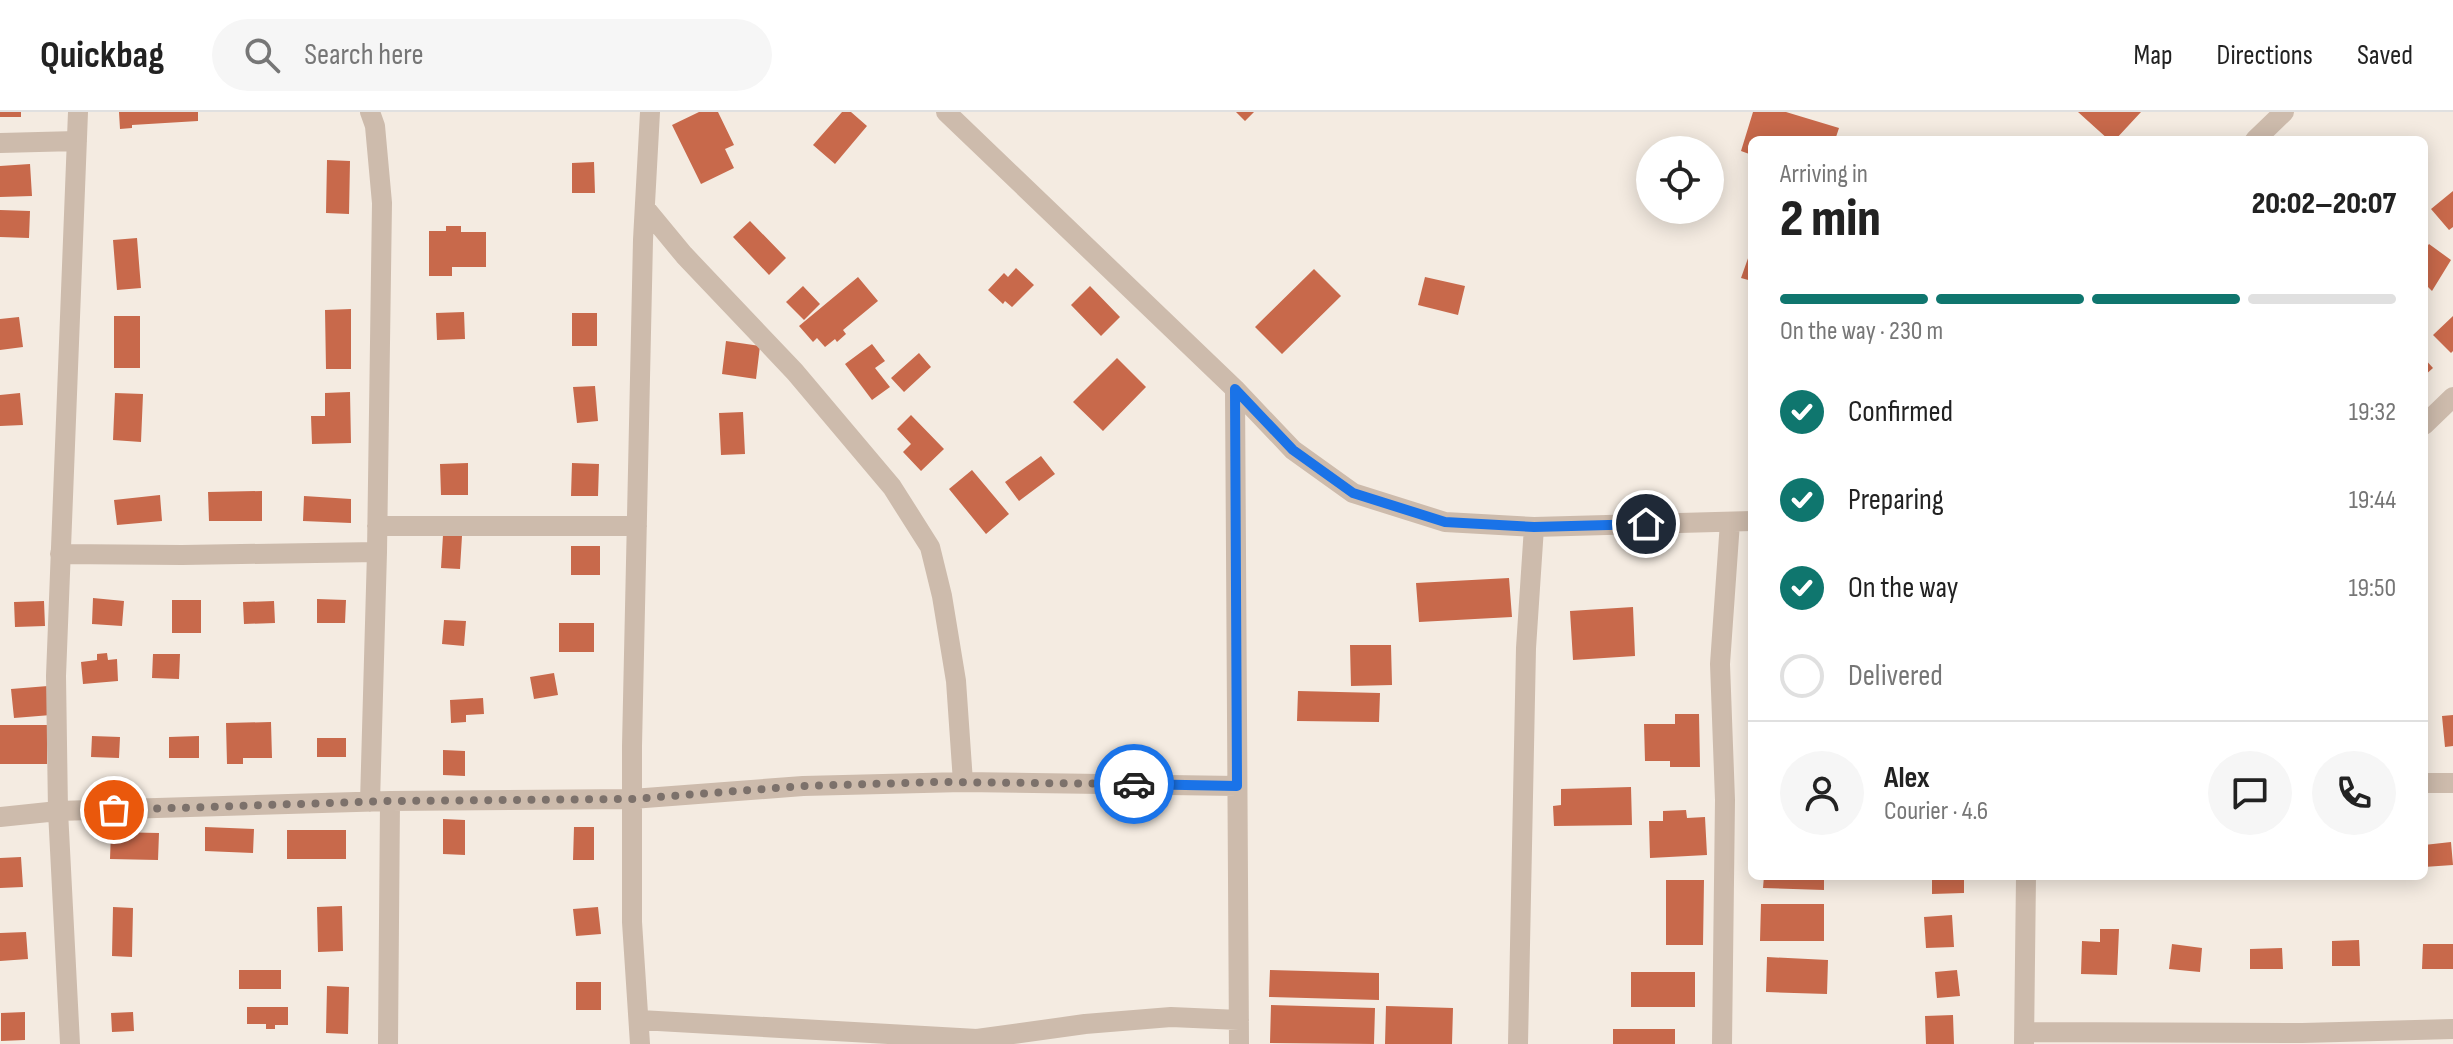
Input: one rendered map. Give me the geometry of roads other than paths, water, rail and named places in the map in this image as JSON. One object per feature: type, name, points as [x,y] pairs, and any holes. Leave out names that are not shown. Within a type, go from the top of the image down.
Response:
[{"type":"street","points":[[70,1044],[58,811],[56,676],[78,112]]},
{"type":"street","points":[[370,112],[375,126],[382,203],[377,552],[380,801],[388,1044]]},
{"type":"street","points":[[640,1044],[632,922],[632,799],[650,112]]},
{"type":"street","points":[[946,112],[1235,389],[1293,450],[1353,493],[1445,522],[1534,527],[1748,521]]},
{"type":"street","points":[[2259,136],[2284,112]]},
{"type":"street","points":[[0,143],[77,141]]},
{"type":"street","points":[[646,209],[684,255],[795,372],[882,475],[930,547],[942,596],[956,681],[963,782]]},
{"type":"street","points":[[1235,389],[1239,1044]]},
{"type":"street","points":[[2428,421],[2453,397]]},
{"type":"street","points":[[1722,1044],[1725,800],[1720,664],[1730,522]]},
{"type":"street","points":[[377,526],[637,526]]},
{"type":"street","points":[[1518,1044],[1526,648],[1534,527]]},
{"type":"street","points":[[60,554],[377,552]]},
{"type":"street","points":[[0,817],[58,811],[380,801],[632,799],[803,786],[963,782],[1237,786]]},
{"type":"street","points":[[2428,783],[2453,783]]},
{"type":"street","points":[[2026,880],[2024,1038],[2302,1038],[2453,1029]]},
{"type":"street","points":[[640,1020],[977,1041],[1085,1024],[1171,1017],[1239,1020]]}]
